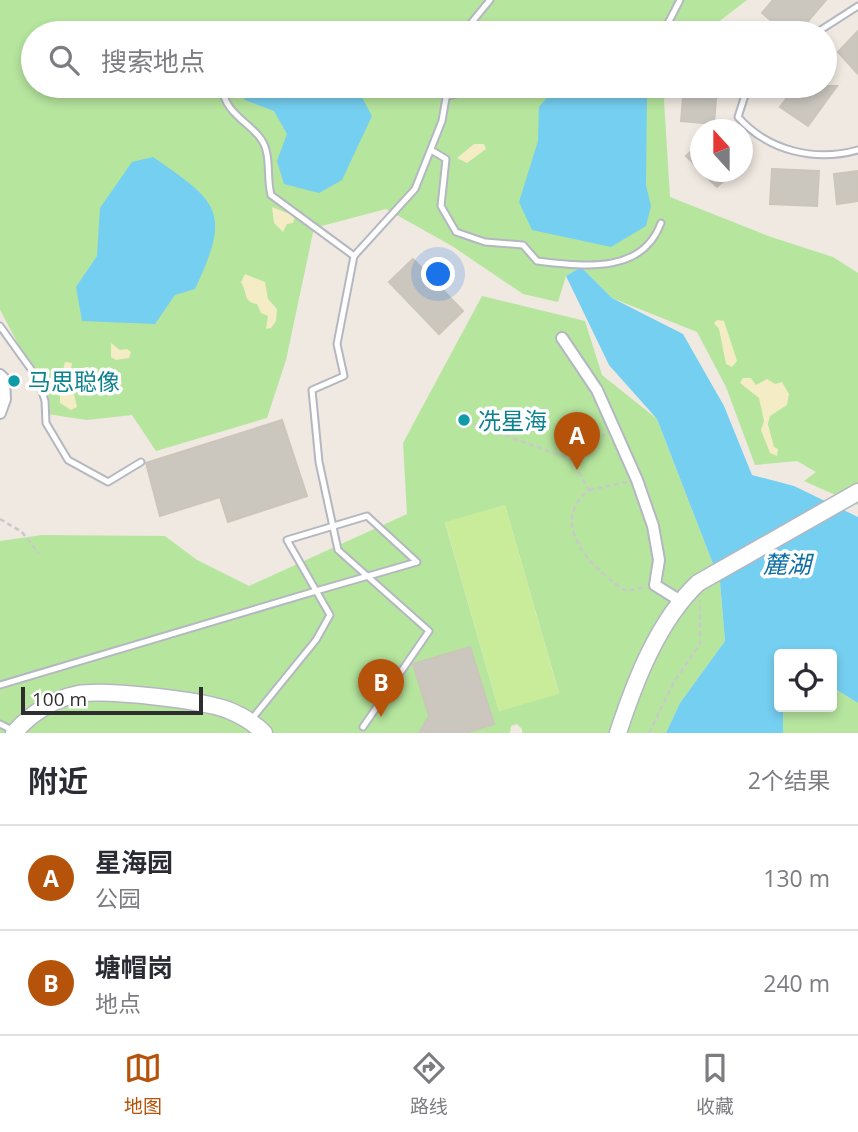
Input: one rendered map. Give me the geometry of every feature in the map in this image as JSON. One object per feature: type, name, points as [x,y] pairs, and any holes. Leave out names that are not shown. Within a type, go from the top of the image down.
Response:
[{"type":"street","points":[[562,338],[597,390],[637,480],[653,526],[659,560],[655,585],[679,600]]},
{"type":"street","points":[[0,375],[5,379],[5,399],[0,413]]},
{"type":"street","points":[[618,733],[662,630],[679,600],[698,583],[858,492]]},
{"type":"street","points":[[10,730],[44,706],[76,694],[109,691],[224,709],[251,720],[264,733]]},
{"type":"lane","points":[[473,21],[490,0]]},
{"type":"lane","points":[[669,21],[680,0]]},
{"type":"lane","points":[[835,21],[858,6]]},
{"type":"lane","points":[[224,98],[234,114],[266,148],[267,178],[271,195],[354,256]]},
{"type":"lane","points":[[363,727],[429,631],[338,550],[319,462],[312,390],[344,376],[337,344],[354,256],[415,189],[442,121],[448,98]]},
{"type":"lane","points":[[744,98],[738,117],[754,134],[773,145],[808,154],[843,154],[858,150]]},
{"type":"lane","points":[[430,150],[446,159],[441,206],[456,232],[485,242],[523,245],[537,261],[593,267],[625,260],[654,242],[661,223]]},
{"type":"lane","points":[[0,326],[38,379],[45,401],[46,423],[68,460],[108,482],[141,462]]},
{"type":"lane","points":[[0,685],[316,591],[417,562],[367,516],[333,524],[287,540],[316,591],[330,615],[316,640],[251,720]]},
{"type":"path","points":[[473,424],[571,459],[589,490]]},
{"type":"path","points":[[571,459],[588,437],[615,434]]},
{"type":"path","points":[[637,480],[589,490],[576,500],[570,519],[576,543],[602,576],[626,592],[655,585]]},
{"type":"path","points":[[0,519],[22,532],[39,554]]},
{"type":"path","points":[[649,733],[674,682],[700,644],[698,583]]},
{"type":"green space","points":[[0,0],[747,0],[720,21],[21,21],[21,98],[665,98],[670,197],[771,237],[833,257],[858,273],[858,505],[804,481],[816,472],[797,461],[755,465],[726,387],[697,332],[612,298],[581,267],[566,276],[558,302],[523,294],[452,246],[386,209],[314,228],[286,360],[267,418],[156,451],[132,415],[87,420],[47,414],[29,364],[0,310]]},
{"type":"green space","points":[[482,296],[585,321],[602,375],[657,419],[720,582],[725,641],[680,703],[666,733],[522,733],[517,724],[511,726],[510,733],[0,733],[0,541],[42,535],[165,536],[197,560],[249,586],[407,514],[403,443]],"holes":[[[505,505],[559,693],[499,711],[445,523]]]},
{"type":"green space","points":[[505,505],[559,694],[499,711],[445,522]]},
{"type":"green space","points":[[837,690],[858,703],[858,733],[783,733],[783,712],[837,712]]},
{"type":"sand","points":[[474,144],[484,144],[486,149],[467,163],[457,158]]},
{"type":"sand","points":[[272,207],[295,216],[293,223],[287,224],[283,232],[274,223]]},
{"type":"sand","points":[[245,274],[265,282],[268,299],[277,309],[276,321],[271,328],[266,329],[268,316],[261,313],[257,304],[247,299],[241,282]]},
{"type":"sand","points":[[717,320],[724,321],[737,361],[732,367],[726,364],[719,329],[714,323]]},
{"type":"sand","points":[[111,343],[120,350],[127,349],[131,352],[129,358],[116,360],[111,357]]},
{"type":"sand","points":[[65,362],[72,363],[70,377],[77,407],[71,410],[60,403],[60,383]]},
{"type":"sand","points":[[743,378],[751,378],[756,385],[767,379],[775,384],[782,382],[789,394],[787,405],[770,416],[768,424],[774,447],[778,449],[777,456],[770,453],[761,430],[764,421],[759,398],[740,383]]},
{"type":"water","points":[[362,98],[372,116],[342,180],[319,193],[284,184],[277,161],[287,134],[274,111],[245,100]]},
{"type":"water","points":[[547,98],[647,98],[646,185],[651,206],[646,226],[611,247],[532,230],[519,202],[538,141],[539,107]]},
{"type":"water","points":[[153,157],[193,186],[213,211],[213,242],[195,289],[175,295],[155,324],[82,321],[76,287],[97,256],[100,208],[132,162]]},
{"type":"water","name":"麓湖","points":[[581,267],[612,298],[683,334],[724,406],[752,475],[794,486],[858,517],[858,703],[837,690],[837,649],[774,649],[774,712],[783,712],[783,733],[666,733],[680,703],[725,641],[720,582],[657,419],[609,365],[566,276]]},
{"type":"building","points":[[773,0],[826,0],[808,21],[772,21],[762,13]]},
{"type":"building","points":[[858,31],[858,74],[838,52]]},
{"type":"building","points":[[683,98],[716,98],[714,119],[690,119],[690,122],[681,121]]},
{"type":"building","points":[[787,98],[828,98],[808,126],[780,107]]},
{"type":"building","points":[[772,169],[819,171],[817,206],[770,204]]},
{"type":"building","points":[[858,171],[858,201],[837,204],[834,174]]},
{"type":"building","points":[[413,259],[463,311],[439,334],[389,282]]},
{"type":"building","points":[[282,420],[307,496],[228,522],[220,497],[160,516],[146,463]]},
{"type":"building","points":[[470,647],[494,724],[465,733],[419,733],[429,716],[413,664]]},
{"type":"place","name":"马思聪像","points":[[14,381]]},
{"type":"place","name":"冼星海","points":[[464,420]]},
{"type":"place","name":"星海园","points":[[577,470]]},
{"type":"place","name":"塘帽岗","points":[[381,717]]}]
